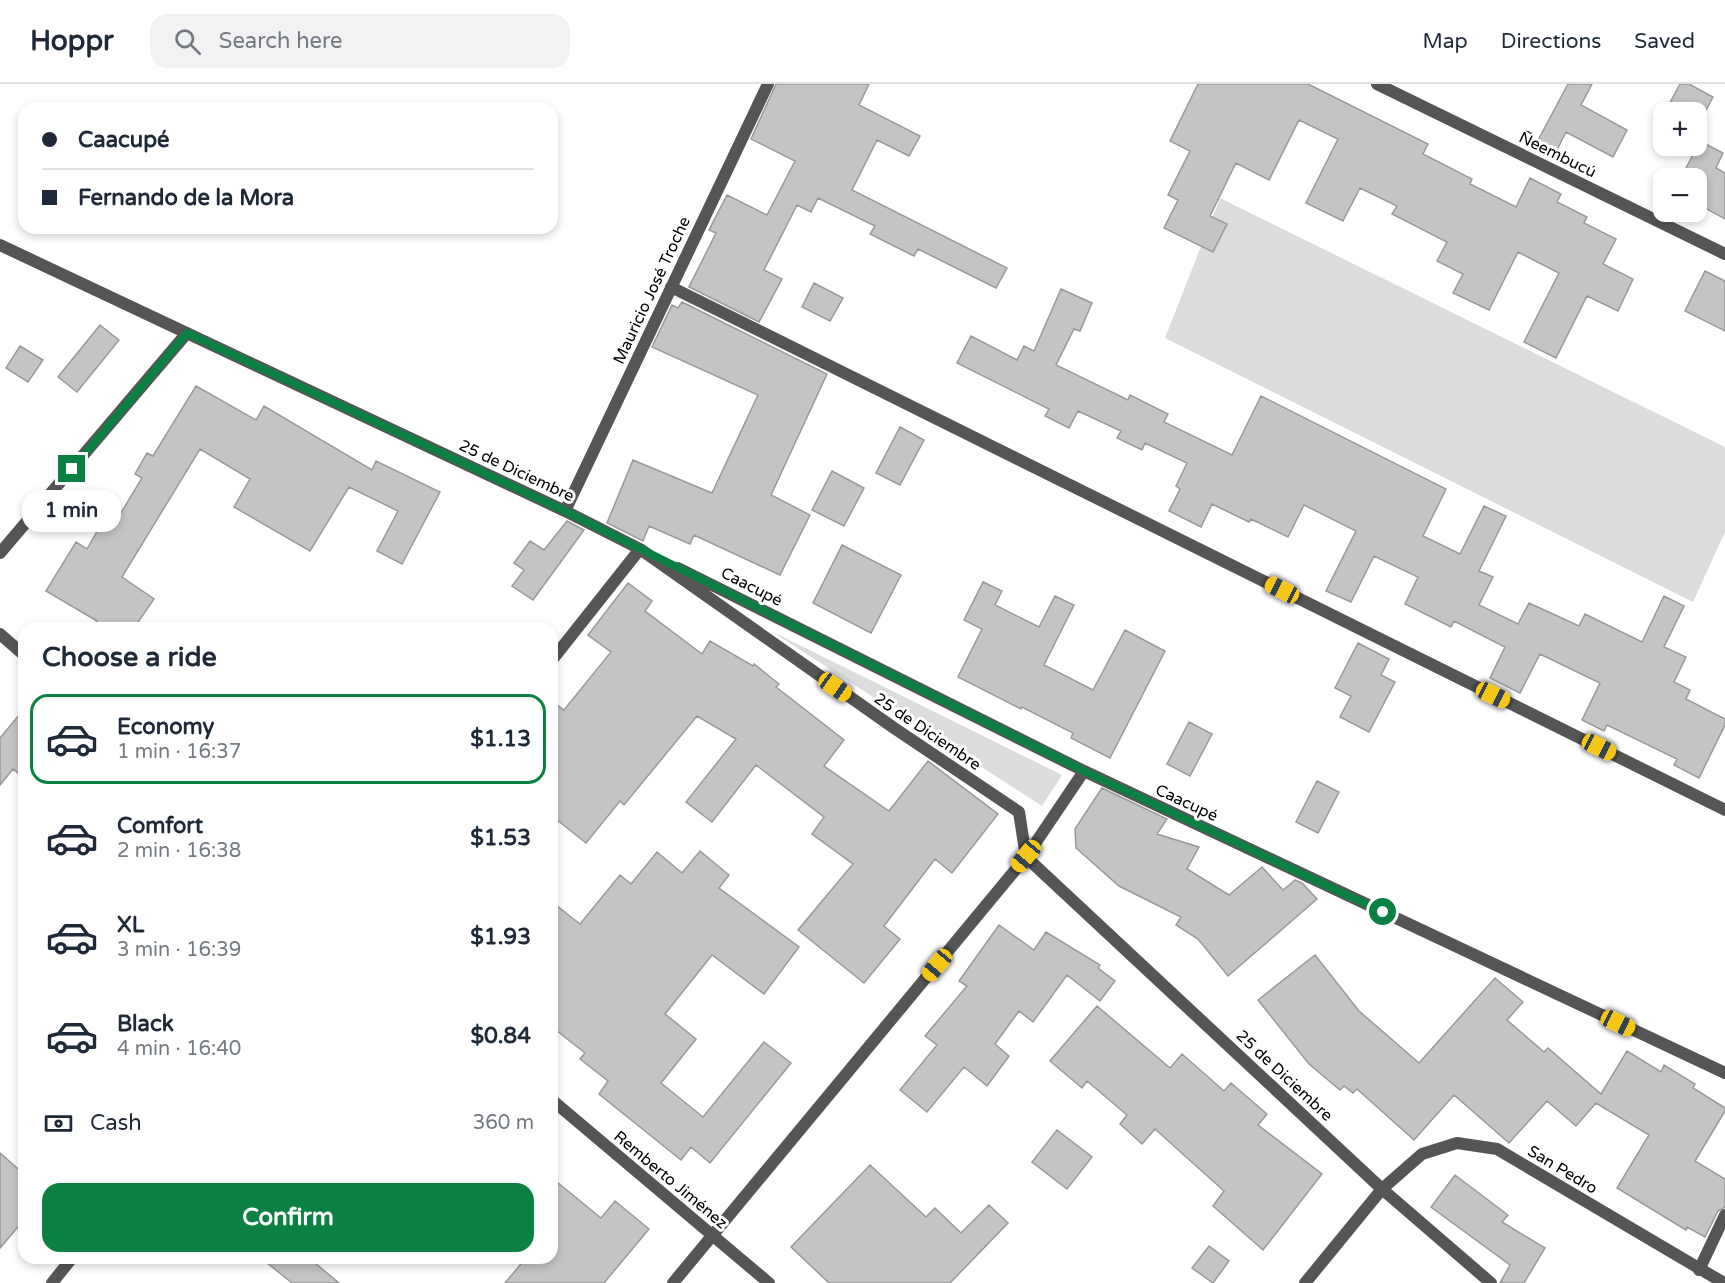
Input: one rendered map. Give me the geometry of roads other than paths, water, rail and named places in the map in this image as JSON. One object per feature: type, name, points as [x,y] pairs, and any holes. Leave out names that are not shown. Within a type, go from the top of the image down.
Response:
[{"type":"street","name":"Mauricio José Troche","points":[[565,511],[768,84]]},
{"type":"street","name":"Ñeembucú","points":[[1377,84],[1725,254]]},
{"type":"street","name":"25 de Diciembre","points":[[0,245],[565,511],[640,549],[894,728],[1019,812],[1026,856],[1382,1189],[1491,1283]]},
{"type":"street","points":[[671,287],[1725,810]]},
{"type":"street","points":[[0,553],[187,333]]},
{"type":"street","points":[[558,652],[640,549]]},
{"type":"street","name":"Caacupé","points":[[640,549],[1084,771],[1725,1073]]},
{"type":"street","points":[[0,634],[18,650]]},
{"type":"street","points":[[673,1283],[1026,856],[1084,771]]},
{"type":"street","name":"Remberto Jiménez","points":[[558,1105],[769,1283]]},
{"type":"street","name":"San Pedro","points":[[1305,1283],[1382,1189],[1422,1154],[1457,1143],[1497,1149],[1724,1283]]},
{"type":"street","points":[[1699,1270],[1725,1215]]},
{"type":"street","points":[[52,1283],[67,1264]]}]
